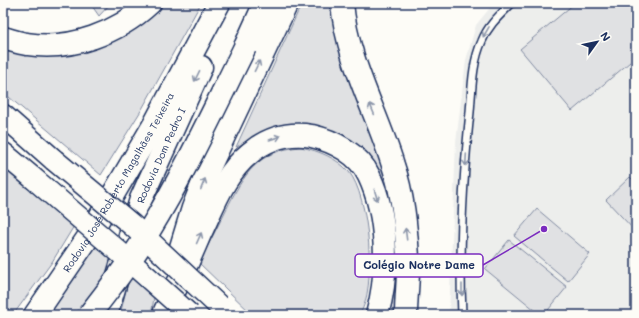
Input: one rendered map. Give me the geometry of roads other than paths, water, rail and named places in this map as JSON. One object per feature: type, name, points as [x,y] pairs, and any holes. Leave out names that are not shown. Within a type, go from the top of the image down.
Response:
[{"type":"highway","points":[[3,38],[27,44],[50,45],[96,37],[120,26],[150,3]]},
{"type":"highway","name":"Rodovia José Roberto Magalhães Teixeira","points":[[35,315],[87,239],[196,47],[219,3]]},
{"type":"highway","name":"Rodovia Dom Pedro I","points":[[106,315],[141,199],[189,91],[233,3]]},
{"type":"highway","points":[[89,315],[140,244],[169,198],[245,47],[265,3]]},
{"type":"highway","points":[[165,313],[182,241],[193,208],[235,111],[287,3]]},
{"type":"highway","points":[[342,3],[349,45],[357,73],[383,136],[401,193],[408,258],[406,315]]},
{"type":"highway","points":[[165,313],[222,186],[236,165],[266,142],[283,136],[300,134],[321,138],[341,146],[356,158],[369,175],[378,201],[384,232],[385,275],[377,315]]},
{"type":"main road","points":[[3,115],[132,225],[224,310]]},
{"type":"main road","points":[[3,153],[117,250],[190,315]]},
{"type":"lane","points":[[462,315],[462,232],[468,130],[474,64],[482,41],[493,22],[512,3]]},
{"type":"place","name":"Colégio Notre Dame","points":[[544,229]]}]
